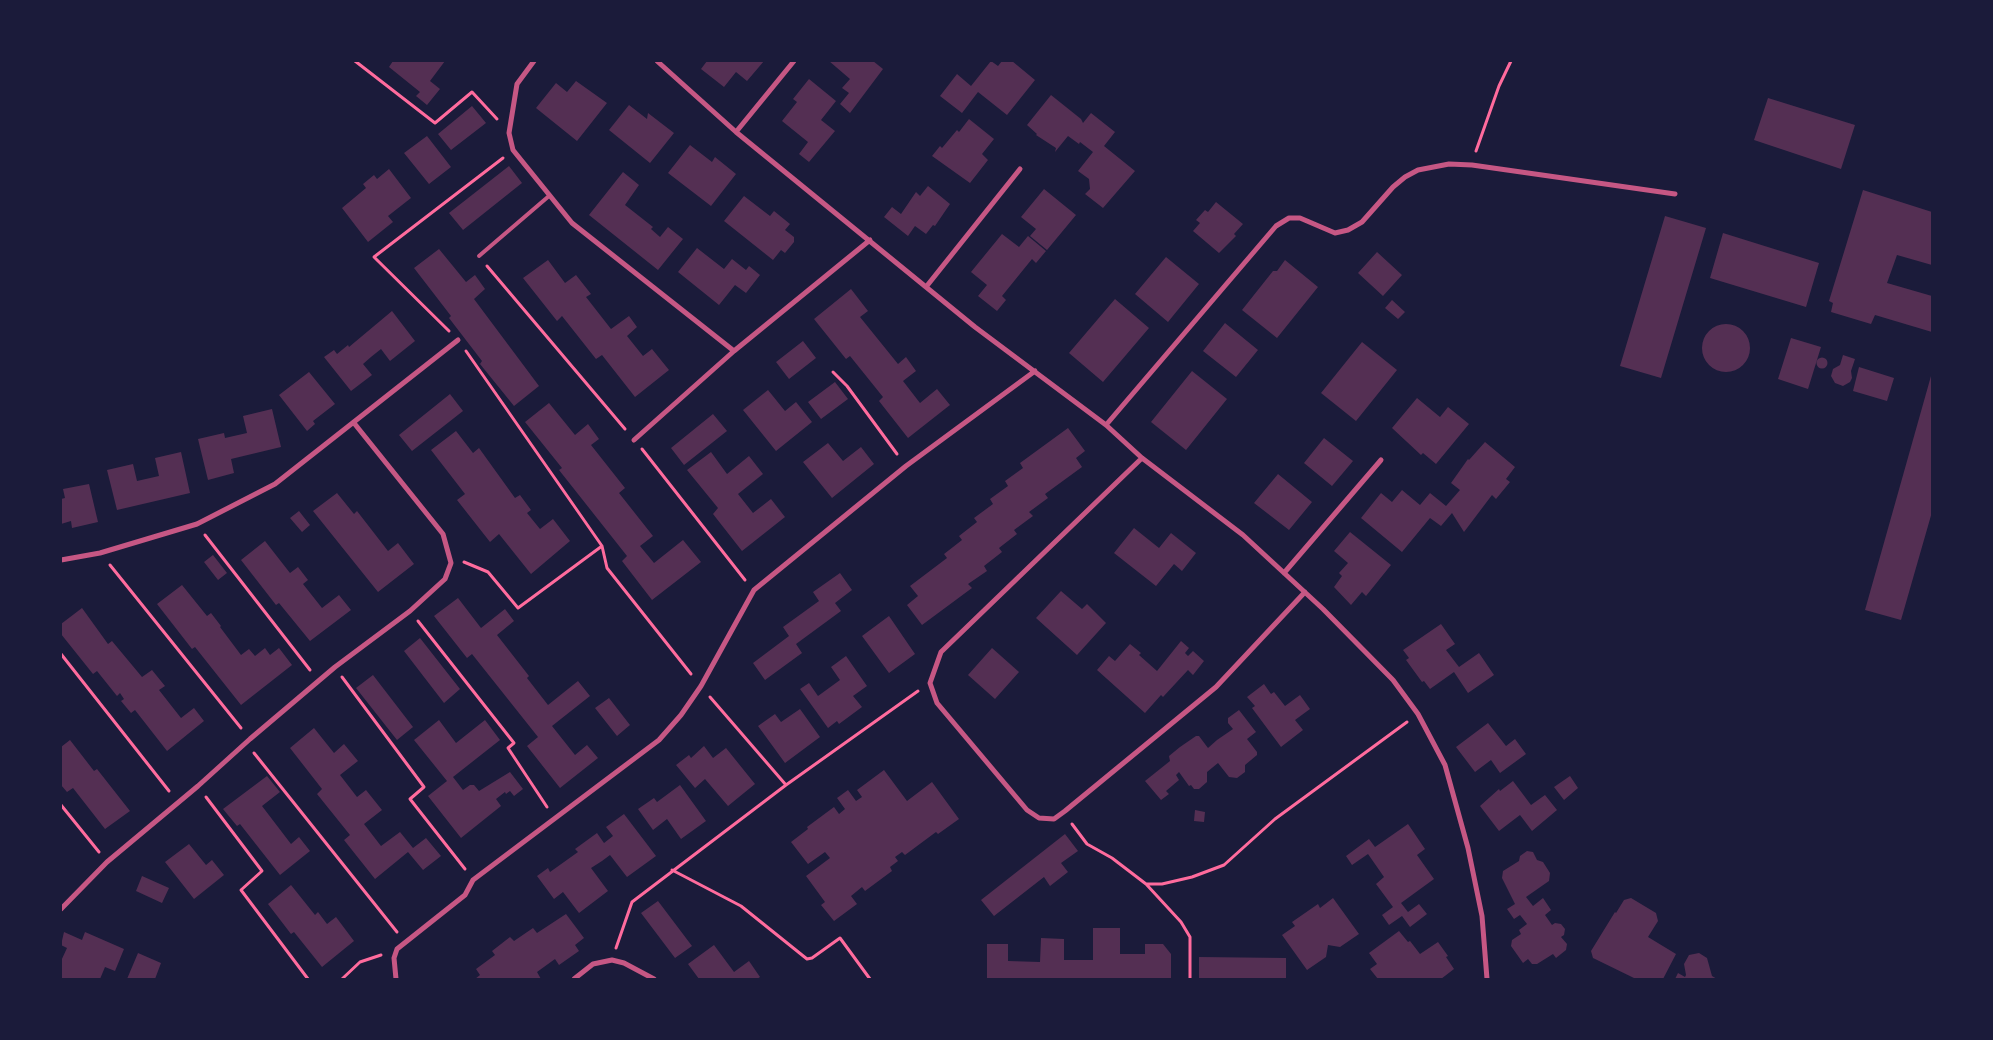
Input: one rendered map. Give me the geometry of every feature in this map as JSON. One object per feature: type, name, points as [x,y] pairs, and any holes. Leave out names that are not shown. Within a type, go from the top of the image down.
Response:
[{"type":"street","points":[[534,61],[517,84],[510,133],[514,150],[572,223],[734,351]]},
{"type":"street","points":[[657,61],[736,132],[975,327],[1106,425],[1142,458],[1243,535],[1305,592],[1381,667],[1418,714],[1445,765],[1468,848],[1482,916],[1487,979]]},
{"type":"street","points":[[736,132],[794,61]]},
{"type":"street","points":[[1106,425],[1276,226],[1289,218],[1300,218],[1335,233],[1348,230],[1362,222],[1393,187],[1405,177],[1418,170],[1449,164],[1472,165],[1674,194]]},
{"type":"street","points":[[926,287],[1020,169]]},
{"type":"street","points":[[634,440],[734,351],[870,240]]},
{"type":"street","points":[[61,560],[100,553],[197,524],[276,484],[458,340]]},
{"type":"street","points":[[396,979],[394,958],[397,949],[466,894],[473,880],[659,740],[681,715],[701,686],[754,590],[906,466],[1035,371]]},
{"type":"street","points":[[61,908],[107,862],[198,786],[248,741],[335,668],[410,611],[445,579],[451,563],[443,534],[354,423]]},
{"type":"street","points":[[1142,458],[941,652],[930,683],[937,704],[1027,810],[1039,818],[1054,819],[1065,811],[1216,687],[1305,592]]},
{"type":"street","points":[[1284,572],[1381,460]]},
{"type":"street","points":[[574,979],[593,964],[612,960],[624,963],[654,979]]},
{"type":"lane","points":[[479,256],[549,196]]},
{"type":"path","points":[[355,61],[435,123],[472,92],[510,133]]},
{"type":"path","points":[[1472,165],[1484,124],[1511,61]]},
{"type":"path","points":[[514,150],[374,257],[458,340],[602,546],[607,568],[701,686],[786,785]]},
{"type":"path","points":[[479,256],[634,440],[754,590]]},
{"type":"path","points":[[834,372],[847,386],[906,466]]},
{"type":"path","points":[[197,524],[319,681]]},
{"type":"path","points":[[451,563],[463,562],[488,572],[518,608],[602,546]]},
{"type":"path","points":[[100,553],[405,942]]},
{"type":"path","points":[[410,611],[514,743],[508,748],[554,818]]},
{"type":"path","points":[[61,654],[177,802]]},
{"type":"path","points":[[335,668],[424,787],[410,799],[473,880]]},
{"type":"path","points":[[612,960],[632,902],[786,785],[930,683]]},
{"type":"path","points":[[1146,884],[1162,884],[1224,865],[1275,819],[1418,714]]},
{"type":"path","points":[[198,786],[262,871],[241,890],[308,979]]},
{"type":"path","points":[[61,805],[107,862]]},
{"type":"path","points":[[1065,811],[1067,817],[1087,844],[1112,858],[1146,884],[1181,922],[1190,937],[1190,979]]},
{"type":"path","points":[[672,870],[741,906],[807,959],[812,958],[840,938],[870,979]]},
{"type":"path","points":[[342,979],[360,962],[397,949]]},
{"type":"building","points":[[393,61],[445,61],[430,81],[440,89],[427,105],[416,96],[420,92],[389,67]]},
{"type":"building","points":[[707,61],[764,61],[747,81],[736,72],[724,87],[701,69]]},
{"type":"building","points":[[829,61],[873,61],[883,69],[850,113],[840,104],[849,93],[842,88],[850,79]]},
{"type":"building","points":[[991,61],[998,66],[1002,61],[1012,61],[1035,80],[1007,115],[978,92],[962,113],[940,96],[957,74],[971,86]]},
{"type":"building","points":[[809,79],[836,101],[821,120],[835,131],[809,162],[799,154],[808,142],[782,121],[797,102],[793,99]]},
{"type":"building","points":[[576,81],[607,103],[577,141],[536,108],[556,83],[567,92]]},
{"type":"building","points":[[1051,95],[1081,119],[1083,123],[1091,113],[1115,132],[1104,146],[1135,171],[1103,208],[1085,194],[1090,189],[1089,179],[1078,171],[1093,152],[1068,136],[1055,152],[1056,148],[1036,135],[1027,125]]},
{"type":"building","points":[[1768,98],[1855,125],[1841,169],[1754,140]]},
{"type":"building","points":[[629,105],[647,119],[648,113],[674,133],[650,163],[609,130]]},
{"type":"building","points":[[472,106],[486,123],[451,150],[438,134]]},
{"type":"building","points":[[969,119],[994,139],[982,154],[988,160],[970,183],[932,156],[940,146],[942,148],[957,130],[959,132]]},
{"type":"building","points":[[427,136],[451,167],[429,184],[404,153]]},
{"type":"building","points":[[690,145],[712,162],[715,157],[736,174],[711,206],[668,173]]},
{"type":"building","points":[[509,166],[522,183],[463,230],[449,213]]},
{"type":"building","points":[[389,169],[411,198],[388,216],[393,222],[368,242],[342,208],[366,188],[363,184],[374,175],[377,179]]},
{"type":"building","points":[[623,172],[639,185],[625,205],[653,227],[651,229],[660,237],[668,227],[683,239],[658,270],[589,215]]},
{"type":"building","points":[[928,186],[950,204],[935,226],[933,225],[926,234],[915,226],[908,236],[884,217],[892,207],[901,214],[916,192],[920,196]]},
{"type":"building","points":[[1044,189],[1076,215],[1047,250],[1030,236],[1036,229],[1021,217]]},
{"type":"building","points":[[1863,190],[1932,212],[1932,265],[1897,255],[1887,283],[1932,296],[1932,332],[1875,315],[1871,324],[1831,312],[1833,303],[1829,301]]},
{"type":"building","points":[[744,196],[770,216],[774,211],[790,224],[785,230],[794,237],[794,242],[785,253],[781,250],[773,260],[724,221]]},
{"type":"building","points":[[1216,202],[1243,224],[1234,234],[1236,236],[1219,253],[1193,231],[1200,223],[1196,220],[1205,210],[1208,212]]},
{"type":"building","points":[[1665,216],[1706,228],[1661,378],[1620,366]]},
{"type":"building","points":[[1723,233],[1819,263],[1806,307],[1710,278]]},
{"type":"building","points":[[1002,234],[1019,247],[1028,236],[1046,251],[1036,263],[1032,259],[1002,296],[1006,300],[997,311],[978,296],[987,285],[971,272]]},
{"type":"building","points":[[697,248],[724,269],[732,259],[746,270],[749,266],[760,275],[746,293],[735,285],[719,305],[678,272]]},
{"type":"building","points":[[439,249],[466,282],[475,275],[485,289],[474,299],[539,386],[514,406],[480,364],[482,361],[449,318],[451,316],[414,268]]},
{"type":"building","points":[[1377,252],[1402,275],[1383,296],[1358,273]]},
{"type":"building","points":[[1166,257],[1199,284],[1168,322],[1135,294]]},
{"type":"building","points":[[548,260],[565,283],[576,275],[591,294],[586,297],[611,329],[629,316],[637,327],[627,336],[643,356],[652,349],[669,370],[635,397],[602,355],[596,359],[562,316],[557,321],[523,278]]},
{"type":"building","points":[[1285,260],[1318,287],[1277,338],[1242,310],[1273,271],[1277,271]]},
{"type":"building","points":[[851,289],[868,311],[860,317],[898,364],[906,357],[916,371],[903,381],[920,403],[937,389],[950,405],[908,438],[879,401],[883,397],[850,356],[846,359],[814,319]]},
{"type":"building","points":[[1115,299],[1149,328],[1103,382],[1069,353]]},
{"type":"building","points":[[1392,300],[1405,312],[1398,319],[1385,308]]},
{"type":"building","points":[[392,311],[415,341],[390,361],[381,349],[363,364],[372,375],[351,391],[324,357],[334,350],[337,354],[348,345],[349,347]]},
{"type":"building","points":[[1225,323],[1258,350],[1236,377],[1203,351]]},
{"type":"building","points":[[1726,324],[1735,326],[1743,331],[1748,339],[1750,348],[1748,357],[1743,365],[1735,370],[1726,372],[1717,370],[1709,365],[1704,357],[1702,348],[1704,339],[1709,331],[1717,326]]},
{"type":"building","points":[[1791,338],[1821,347],[1808,389],[1778,379]]},
{"type":"building","points":[[803,341],[816,358],[789,379],[776,362]]},
{"type":"building","points":[[1362,342],[1397,370],[1356,421],[1321,393]]},
{"type":"building","points":[[1843,355],[1855,359],[1851,371],[1852,378],[1850,382],[1843,386],[1835,383],[1831,376],[1833,369],[1840,365]]},
{"type":"building","points":[[1822,357],[1828,363],[1822,369],[1816,363]]},
{"type":"building","points":[[1859,367],[1894,378],[1887,401],[1853,391]]},
{"type":"building","points":[[1192,371],[1227,399],[1186,450],[1151,422]]},
{"type":"building","points":[[309,372],[335,404],[313,421],[315,424],[307,431],[279,395]]},
{"type":"building","points":[[1931,376],[1932,512],[1901,620],[1865,610]]},
{"type":"building","points":[[835,382],[848,399],[821,419],[808,402]]},
{"type":"building","points":[[768,390],[785,411],[796,402],[812,422],[776,451],[743,410]]},
{"type":"building","points":[[450,394],[463,411],[412,451],[399,435]]},
{"type":"building","points":[[1417,398],[1440,417],[1448,407],[1469,424],[1436,464],[1423,453],[1421,455],[1392,428]]},
{"type":"building","points":[[549,403],[575,435],[588,424],[599,439],[591,445],[625,488],[619,493],[653,536],[640,546],[654,563],[683,540],[701,562],[652,600],[622,561],[627,556],[559,470],[562,468],[525,422]]},
{"type":"building","points":[[272,409],[281,447],[231,459],[234,473],[208,480],[198,439],[224,433],[225,438],[247,433],[243,416]]},
{"type":"building","points":[[713,414],[727,431],[684,465],[671,448]]},
{"type":"building","points":[[1068,428],[1085,451],[1076,458],[1082,467],[1045,494],[1048,498],[1029,512],[1033,516],[1014,530],[1017,534],[999,548],[1002,552],[984,566],[987,571],[968,584],[972,588],[922,625],[907,605],[918,596],[910,586],[947,558],[944,554],[962,540],[959,536],[977,522],[974,518],[993,504],[990,499],[1008,486],[1005,481],[1023,468],[1020,463]]},
{"type":"building","points":[[456,431],[473,453],[479,448],[515,498],[520,495],[531,510],[527,513],[540,529],[553,519],[570,541],[531,574],[499,534],[490,542],[457,500],[465,494],[431,450]]},
{"type":"building","points":[[1324,438],[1353,461],[1332,486],[1304,463]]},
{"type":"building","points":[[1485,442],[1515,467],[1506,479],[1510,482],[1496,499],[1492,495],[1464,532],[1452,513],[1441,526],[1430,518],[1402,552],[1361,518],[1381,493],[1392,502],[1402,490],[1420,505],[1430,493],[1446,506],[1460,490],[1451,483],[1468,459]]},
{"type":"building","points":[[828,443],[843,461],[861,447],[874,464],[832,498],[803,462]]},
{"type":"building","points":[[181,452],[190,493],[117,510],[107,470],[133,464],[137,481],[159,476],[155,458]]},
{"type":"building","points":[[711,452],[727,474],[749,456],[763,474],[738,494],[753,513],[771,499],[785,517],[742,551],[713,514],[718,508],[687,470]]},
{"type":"building","points":[[1278,474],[1312,502],[1289,530],[1254,503]]},
{"type":"building","points":[[89,484],[98,522],[72,528],[71,521],[61,524],[61,499],[65,498],[63,489]]},
{"type":"building","points":[[337,493],[354,514],[357,511],[388,551],[398,543],[414,564],[378,592],[313,511]]},
{"type":"building","points":[[299,511],[310,525],[302,532],[290,518]]},
{"type":"building","points":[[1134,528],[1159,548],[1171,533],[1196,553],[1182,571],[1174,564],[1156,586],[1114,553]]},
{"type":"building","points":[[1350,532],[1391,565],[1366,596],[1362,592],[1351,605],[1334,587],[1342,576],[1339,573],[1348,563],[1334,551]]},
{"type":"building","points":[[265,541],[290,573],[298,567],[308,580],[303,584],[322,608],[339,595],[351,610],[310,641],[279,603],[276,605],[241,560]]},
{"type":"building","points":[[213,555],[227,573],[218,580],[204,562]]},
{"type":"building","points":[[840,573],[852,590],[835,603],[841,611],[796,644],[802,653],[765,680],[753,663],[789,636],[783,627],[819,601],[813,592]]},
{"type":"building","points":[[182,585],[207,616],[211,613],[241,655],[249,649],[255,656],[265,648],[270,655],[279,648],[292,665],[241,705],[195,647],[192,649],[157,604]]},
{"type":"building","points":[[1061,591],[1082,609],[1087,604],[1106,623],[1077,655],[1036,618]]},
{"type":"building","points":[[458,598],[481,628],[505,609],[514,621],[497,635],[529,676],[527,678],[548,705],[578,681],[590,696],[552,726],[575,755],[587,745],[598,758],[560,788],[527,746],[538,737],[472,654],[467,658],[434,616]]},
{"type":"building","points":[[82,608],[108,644],[112,641],[142,677],[152,670],[165,686],[159,690],[181,718],[194,708],[204,721],[167,751],[135,710],[131,713],[121,701],[124,699],[120,693],[117,696],[97,671],[93,674],[61,634],[61,624]]},
{"type":"building","points":[[889,616],[915,654],[889,673],[862,636]]},
{"type":"building","points":[[1441,624],[1455,644],[1446,650],[1459,667],[1479,653],[1494,675],[1468,693],[1454,672],[1430,689],[1424,681],[1422,682],[1406,660],[1409,658],[1403,650]]},
{"type":"building","points":[[420,638],[460,689],[444,703],[404,651]]},
{"type":"building","points":[[1181,641],[1189,648],[1185,653],[1188,656],[1193,651],[1204,661],[1193,675],[1188,670],[1145,713],[1097,670],[1109,656],[1115,661],[1130,644],[1157,671]]},
{"type":"building","points":[[992,648],[1019,672],[995,699],[968,675]]},
{"type":"building","points":[[846,656],[867,686],[853,696],[862,707],[839,724],[837,721],[828,728],[800,689],[809,683],[818,696],[840,680],[831,667]]},
{"type":"building","points":[[373,675],[413,727],[397,740],[356,688]]},
{"type":"building","points":[[1264,684],[1271,694],[1274,692],[1285,706],[1300,695],[1310,709],[1295,720],[1303,730],[1281,747],[1252,708],[1255,706],[1247,697]]},
{"type":"building","points":[[609,698],[630,725],[617,736],[595,708]]},
{"type":"building","points":[[800,709],[820,737],[785,763],[758,726],[775,714],[781,722]]},
{"type":"building","points":[[1239,710],[1256,732],[1247,739],[1257,752],[1257,755],[1245,765],[1245,772],[1237,778],[1229,777],[1218,763],[1207,772],[1207,782],[1199,789],[1194,789],[1191,785],[1189,786],[1179,772],[1176,775],[1179,780],[1166,791],[1169,794],[1161,800],[1145,781],[1170,761],[1169,756],[1196,736],[1199,736],[1208,748],[1233,729],[1228,723],[1228,718]]},
{"type":"building","points":[[439,720],[456,743],[485,720],[500,740],[453,777],[463,790],[470,785],[474,785],[479,791],[510,772],[523,789],[514,796],[510,791],[506,794],[505,792],[496,799],[501,806],[461,838],[428,796],[447,781],[414,740]]},
{"type":"building","points":[[1488,723],[1506,746],[1515,739],[1526,754],[1500,773],[1491,760],[1475,772],[1456,747]]},
{"type":"building","points":[[314,728],[334,753],[344,744],[358,761],[340,775],[357,797],[366,790],[382,810],[364,824],[381,846],[400,832],[413,848],[426,838],[441,856],[423,870],[408,852],[375,879],[344,840],[350,835],[317,794],[322,789],[290,748]]},
{"type":"building","points":[[70,740],[94,771],[97,769],[130,811],[105,829],[73,788],[67,792],[61,785],[61,747]]},
{"type":"building","points":[[704,746],[713,758],[726,748],[755,784],[728,806],[705,779],[695,788],[676,765],[689,755],[691,758]]},
{"type":"building","points":[[884,770],[907,801],[932,782],[959,819],[938,834],[936,832],[905,855],[902,852],[895,857],[898,861],[890,867],[892,871],[865,891],[862,887],[851,896],[857,904],[834,921],[821,905],[825,902],[806,876],[830,858],[825,852],[808,864],[791,842],[808,829],[807,827],[834,807],[839,814],[845,809],[837,798],[848,790],[856,801],[862,797],[857,790]]},
{"type":"building","points":[[267,776],[280,792],[262,806],[291,844],[299,837],[310,851],[280,875],[240,824],[237,826],[223,809]]},
{"type":"building","points":[[1570,776],[1578,788],[1564,800],[1554,787]]},
{"type":"building","points":[[1513,781],[1531,805],[1545,795],[1557,810],[1532,831],[1520,815],[1499,831],[1480,806],[1499,789],[1500,791]]},
{"type":"building","points":[[680,785],[706,821],[681,839],[667,819],[653,830],[638,809],[654,798],[657,802]]},
{"type":"building","points":[[1195,810],[1205,812],[1204,822],[1194,821]]},
{"type":"building","points":[[624,814],[656,856],[627,877],[610,855],[591,868],[608,891],[579,913],[563,892],[554,899],[537,876],[548,868],[550,872],[578,852],[575,849],[597,833],[604,843],[613,836],[606,827]]},
{"type":"building","points":[[1408,824],[1425,849],[1417,855],[1434,879],[1401,903],[1408,912],[1419,904],[1427,914],[1410,927],[1402,916],[1389,925],[1382,915],[1393,907],[1376,884],[1384,877],[1368,854],[1352,865],[1346,856],[1369,839],[1375,847]]},
{"type":"building","points":[[1065,834],[1078,851],[1061,863],[1068,872],[1050,886],[1044,877],[994,916],[981,900]]},
{"type":"building","points":[[189,844],[206,865],[212,860],[224,875],[194,899],[165,862]]},
{"type":"building","points":[[1527,851],[1533,852],[1537,860],[1543,862],[1550,873],[1549,881],[1526,897],[1533,906],[1543,898],[1551,910],[1545,915],[1552,925],[1555,923],[1561,924],[1565,929],[1564,935],[1561,937],[1567,944],[1566,950],[1556,958],[1553,954],[1537,964],[1532,964],[1528,959],[1523,963],[1511,946],[1512,940],[1521,934],[1519,930],[1527,924],[1520,915],[1514,919],[1507,909],[1515,904],[1502,878],[1503,871],[1519,861],[1520,856]]},
{"type":"building","points":[[142,876],[169,888],[162,903],[136,891]]},
{"type":"building","points":[[291,885],[315,915],[318,912],[327,924],[336,917],[354,941],[322,967],[294,932],[291,934],[268,904]]},
{"type":"building","points":[[1333,898],[1359,934],[1340,947],[1328,945],[1326,957],[1307,970],[1282,935],[1295,926],[1292,922],[1318,904],[1320,908]]},
{"type":"building","points":[[1631,898],[1656,913],[1658,921],[1648,937],[1676,954],[1663,979],[1636,979],[1593,958],[1591,951],[1615,912],[1624,900]]},
{"type":"building","points":[[658,901],[692,946],[675,958],[641,913]]},
{"type":"building","points":[[566,914],[584,938],[575,945],[579,951],[559,965],[555,959],[537,972],[541,979],[475,979],[480,975],[476,969],[495,955],[492,951],[510,937],[514,941],[533,928],[537,933]]},
{"type":"building","points":[[1093,928],[1120,928],[1120,954],[1145,954],[1145,944],[1163,944],[1171,954],[1171,979],[987,979],[987,944],[1008,944],[1008,961],[1040,962],[1041,938],[1064,939],[1064,960],[1093,960]]},
{"type":"building","points":[[1399,931],[1420,954],[1438,942],[1454,969],[1441,979],[1378,979],[1370,969],[1377,964],[1369,953]]},
{"type":"building","points":[[64,932],[82,940],[85,932],[124,949],[115,971],[105,967],[100,979],[61,979],[61,961],[67,948],[61,945]]},
{"type":"building","points":[[714,945],[734,972],[749,961],[760,977],[757,979],[699,979],[688,964]]},
{"type":"building","points":[[138,953],[161,963],[155,979],[127,979]]},
{"type":"building","points":[[1699,953],[1707,958],[1712,976],[1717,979],[1675,979],[1678,973],[1685,977],[1684,964],[1689,955]]},
{"type":"building","points":[[1199,957],[1286,958],[1286,979],[1199,978]]}]
